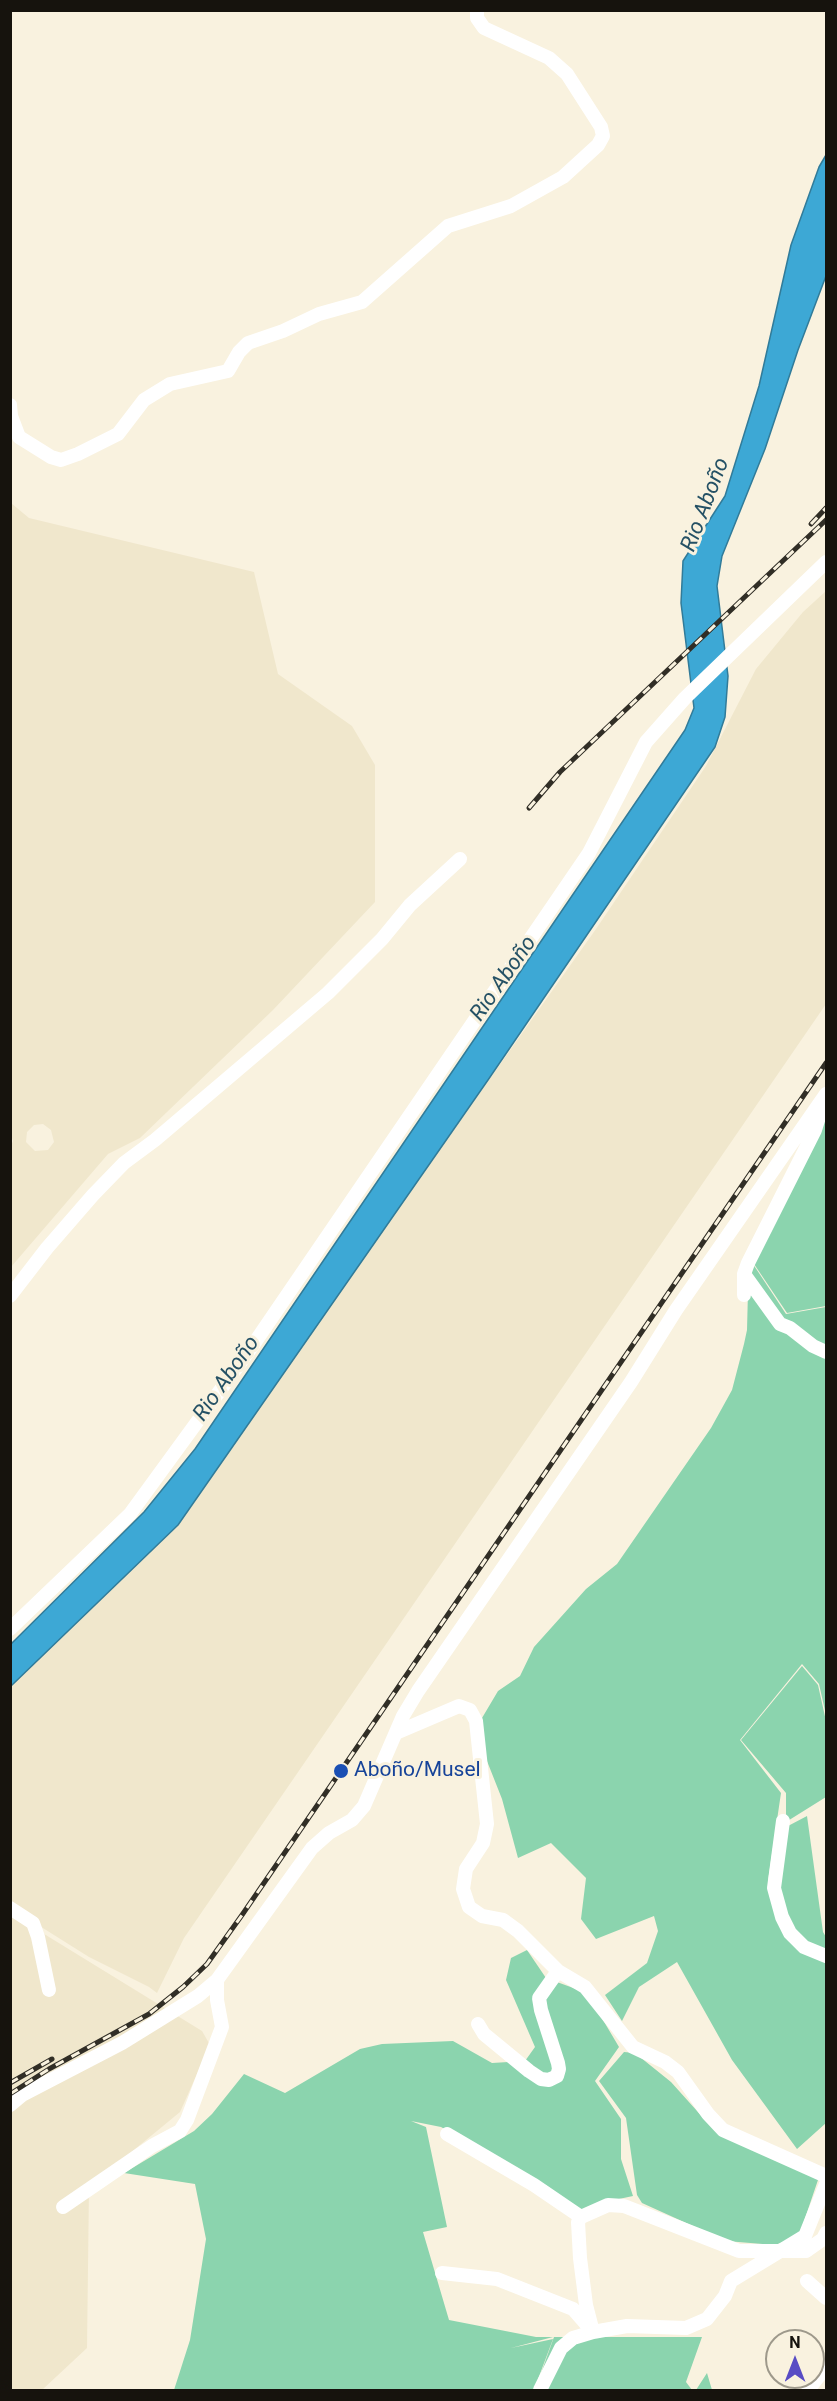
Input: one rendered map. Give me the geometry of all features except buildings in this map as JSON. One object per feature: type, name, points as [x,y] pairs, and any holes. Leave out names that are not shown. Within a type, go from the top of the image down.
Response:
[{"type":"street","points":[[10,405],[11,416],[19,437],[51,457],[61,460],[78,453],[118,434],[144,400],[170,384],[228,371],[239,352],[248,343],[283,331],[320,314],[362,302],[448,226],[511,206],[563,177],[598,145],[603,136],[601,127],[567,74],[549,58],[484,28],[477,18],[477,10]]},
{"type":"street","points":[[10,1629],[130,1514],[238,1366],[589,853],[646,742],[685,698],[826,562]]},
{"type":"street","points":[[10,1296],[47,1248],[124,1163],[155,1140],[328,993],[382,939],[410,905],[460,859]]},
{"type":"street","points":[[744,1295],[744,1274],[815,1130],[825,1097]]},
{"type":"street","points":[[10,2105],[22,2095],[122,2043],[198,1996],[217,1980],[312,1848],[329,1833],[352,1820],[364,1806],[403,1716],[418,1692],[599,1429],[676,1310],[825,1097]]},
{"type":"street","points":[[744,1274],[780,1324],[826,1352]]},
{"type":"street","points":[[398,1732],[459,1706],[470,1710],[476,1721],[487,1824],[483,1843],[466,1869],[463,1889],[469,1907],[482,1916],[503,1920],[518,1931],[558,1971],[585,1987],[633,2047],[665,2062],[678,2072],[708,2114],[723,2130],[826,2176]]},
{"type":"street","points":[[783,1821],[774,1888],[782,1917],[790,1933],[804,1947],[826,1956]]},
{"type":"street","points":[[10,1908],[33,1923],[49,1990]]},
{"type":"street","points":[[478,2024],[484,2034],[541,2079],[549,2080],[557,2076],[558,2063],[539,1998],[558,1971]]},
{"type":"street","points":[[63,2207],[152,2146],[180,2131],[187,2120],[222,2027],[217,2000],[217,1980]]},
{"type":"street","points":[[447,2134],[534,2185],[581,2217]]},
{"type":"street","points":[[540,2391],[561,2348],[573,2338],[627,2326],[686,2328],[707,2319],[725,2296],[731,2281],[805,2236],[826,2184]]},
{"type":"street","points":[[593,2332],[586,2305],[578,2222],[581,2217],[608,2205],[624,2206],[739,2251],[806,2251],[824,2240],[826,2233]]},
{"type":"street","points":[[442,2273],[497,2279],[573,2309],[593,2332]]},
{"type":"street","points":[[807,2281],[826,2298]]},
{"type":"street","points":[[808,2391],[826,2367]]},
{"type":"shaded area","points":[[11,503],[29,518],[254,572],[278,674],[352,726],[375,765],[375,902],[273,1010],[140,1138],[108,1154],[11,1267],[10,1148],[13,1141],[10,1133]],"holes":[[[43,1124],[51,1130],[54,1142],[48,1150],[35,1151],[26,1142],[27,1132],[34,1125]]]},
{"type":"shaded area","points":[[826,591],[826,1004],[184,1938],[157,1993],[89,1957],[11,1908],[11,1686],[178,1525],[396,1211],[596,929],[706,766],[756,669],[803,612]]},
{"type":"shaded area","points":[[10,1913],[202,2031],[210,2045],[180,2112],[89,2187],[87,2348],[42,2390],[11,2390]]},
{"type":"green space","points":[[826,1110],[826,1306],[787,1313],[754,1264]]},
{"type":"green space","points":[[753,1264],[786,1314],[826,1307],[826,1715],[819,1684],[802,1664],[740,1740],[781,1793],[768,1881],[780,1925],[800,1952],[826,1963],[826,2123],[797,2149],[732,2060],[677,1962],[639,1987],[622,2021],[605,1995],[647,1963],[658,1931],[654,1916],[596,1939],[581,1919],[586,1878],[551,1843],[518,1858],[502,1799],[485,1756],[482,1718],[498,1691],[520,1676],[534,1647],[586,1589],[617,1564],[711,1428],[732,1390],[744,1344],[747,1330],[748,1291]]},
{"type":"green space","points":[[802,1666],[818,1685],[826,1721],[826,1797],[786,1822],[786,1793],[741,1740]]},
{"type":"green space","points":[[807,1816],[823,1932],[826,1937],[826,1961],[781,1924],[772,1863],[788,1826]]},
{"type":"green space","points":[[527,1950],[546,1978],[587,1993],[619,2047],[595,2081],[621,2119],[621,2159],[633,2196],[600,2203],[580,2211],[547,2186],[441,2127],[411,2121],[426,2127],[447,2227],[423,2232],[449,2320],[536,2337],[553,2337],[511,2348],[553,2339],[534,2390],[174,2390],[190,2340],[206,2239],[195,2184],[124,2173],[194,2131],[212,2114],[244,2074],[285,2093],[360,2049],[382,2044],[453,2041],[492,2063],[525,2061],[535,2047],[506,1980],[511,1958]]},
{"type":"green space","points":[[624,2052],[635,2053],[671,2082],[715,2131],[819,2177],[800,2233],[794,2238],[775,2245],[726,2241],[642,2203],[637,2195],[626,2118],[599,2081]]},
{"type":"green space","points":[[554,2337],[702,2337],[686,2382],[692,2390],[535,2390]]},
{"type":"green space","points":[[707,2373],[712,2390],[696,2390]]},
{"type":"water","points":[[826,155],[826,276],[765,449],[722,556],[717,586],[728,676],[725,717],[715,747],[488,1080],[178,1525],[11,1686],[11,1644],[144,1512],[195,1449],[685,730],[694,708],[681,603],[683,561],[725,496],[759,386],[791,245],[819,167]]},
{"type":"railway","points":[[811,524],[826,508]]},
{"type":"railway","points":[[529,808],[560,772],[826,520]]},
{"type":"railway","points":[[10,2094],[49,2069],[149,2014],[207,1964],[826,1063]]},
{"type":"railway","points":[[10,2083],[52,2059]]},
{"type":"place","name":"Aboño/Musel","points":[[341,1771]]},
{"type":"water label","name":"Rio Aboño","points":[[706,505]]},
{"type":"water label","name":"Rio Aboño","points":[[504,979]]},
{"type":"water label","name":"Rio Aboño","points":[[227,1379]]}]
